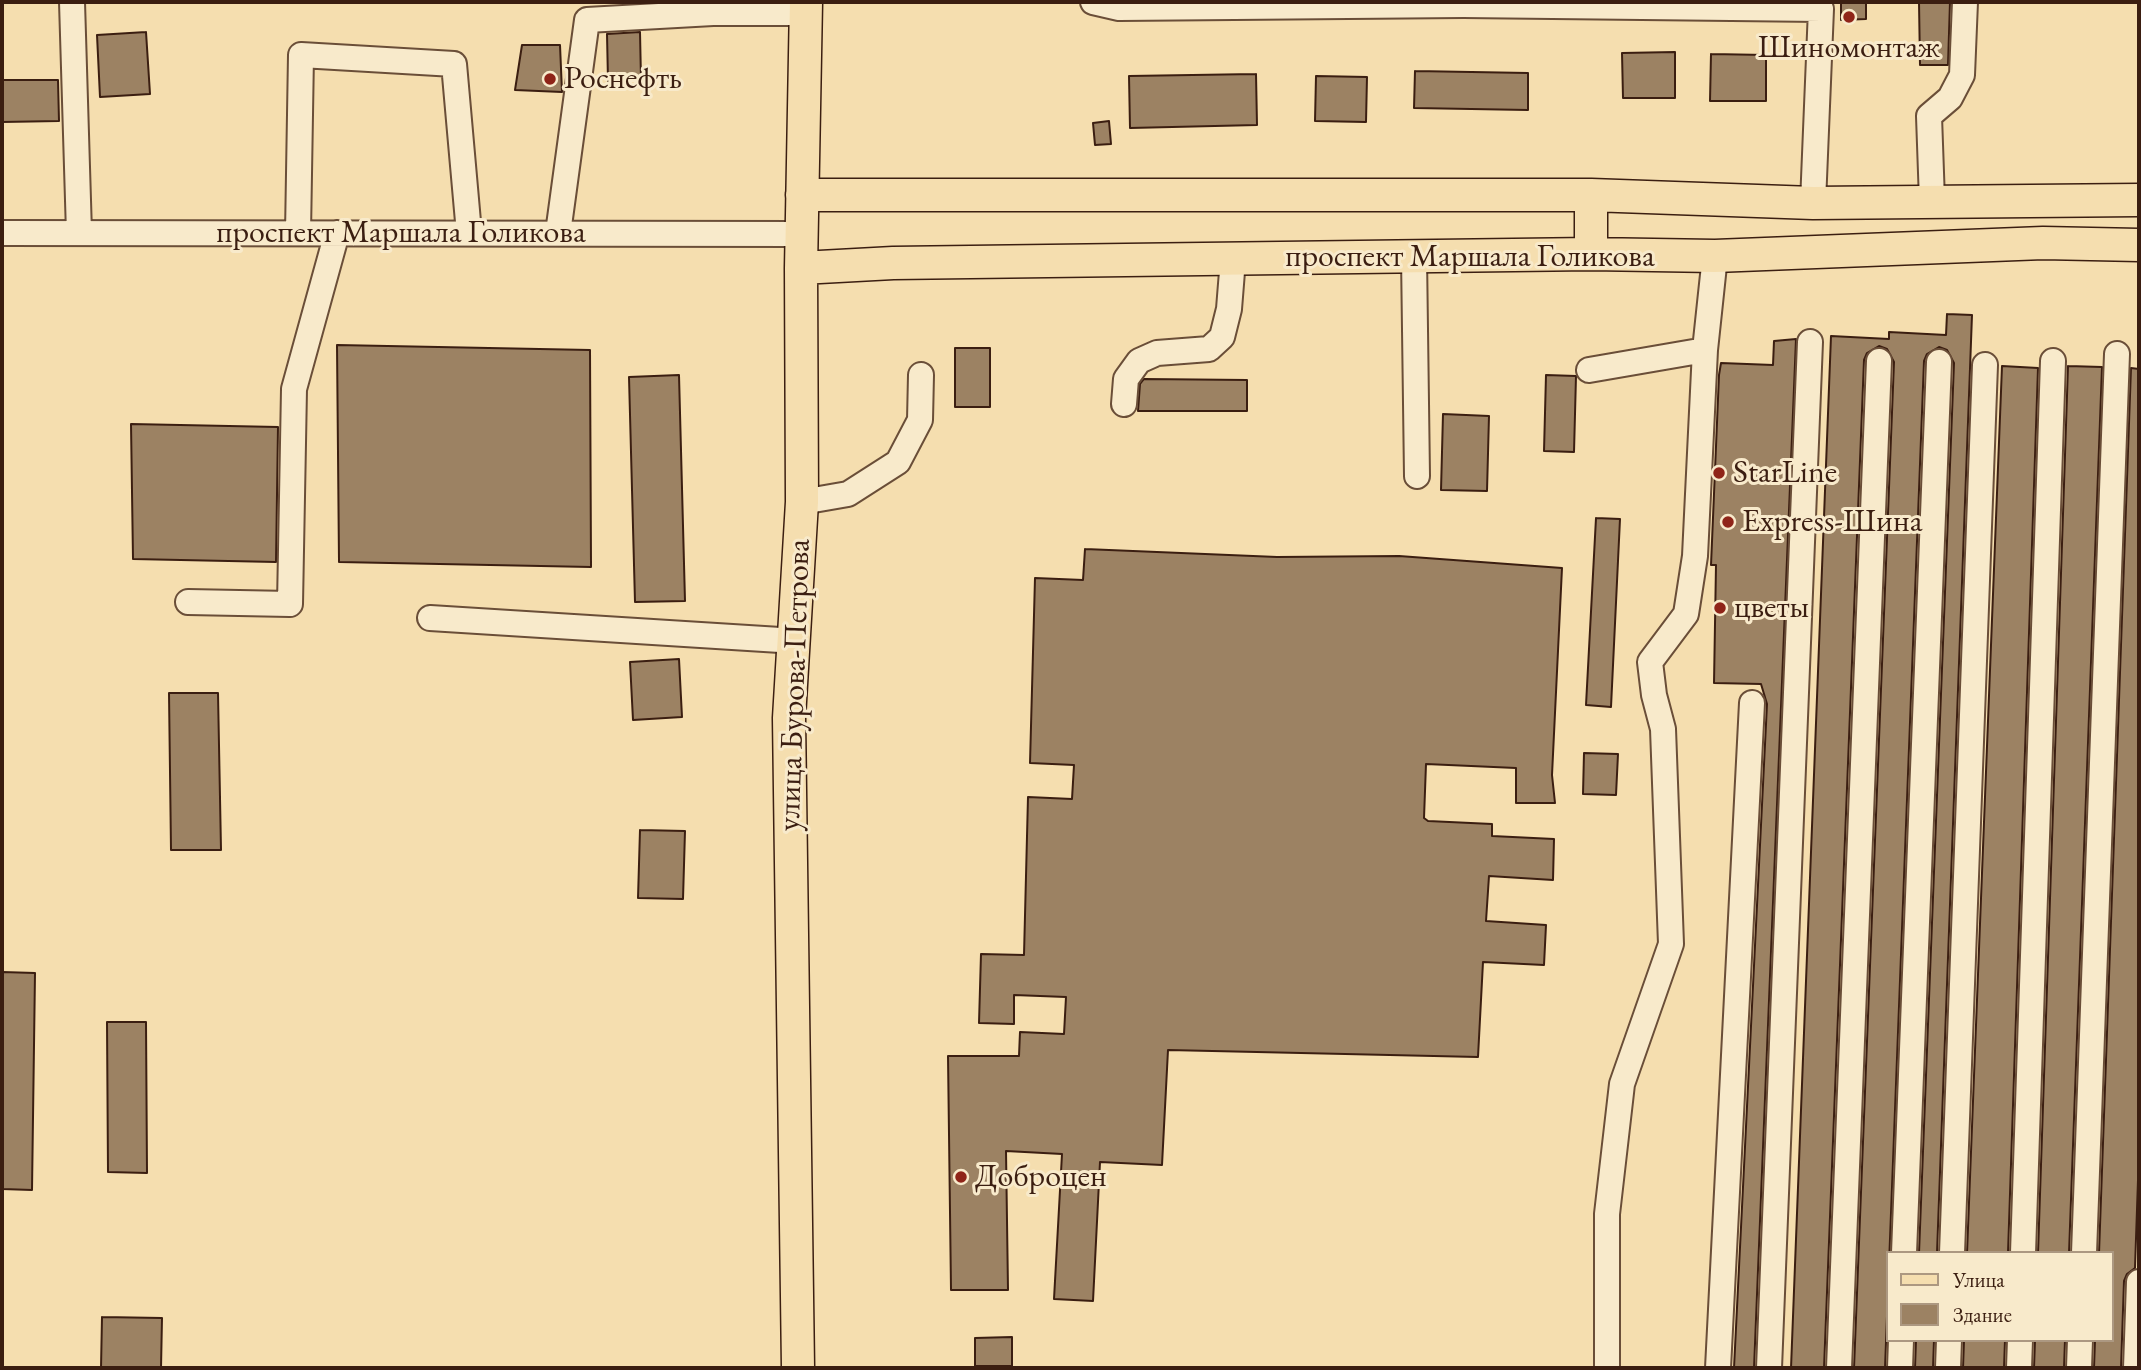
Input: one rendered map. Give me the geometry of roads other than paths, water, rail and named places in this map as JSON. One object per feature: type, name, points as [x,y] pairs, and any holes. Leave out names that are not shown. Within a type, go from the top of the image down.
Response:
[{"type":"main road","name":"улица Бурова-Петрова","points":[[798,1368],[789,718],[796,641],[802,502],[801,234],[805,7]]},
{"type":"main road","name":"проспект Маршала Голикова","points":[[802,195],[1591,195],[1813,202],[2139,200]]},
{"type":"main road","points":[[1591,195],[1591,254]]},
{"type":"main road","name":"проспект Маршала Голикова","points":[[801,268],[893,263],[1591,254],[1715,256],[2043,243],[2139,245]]},
{"type":"street","points":[[72,2],[79,233]]},
{"type":"street","points":[[1093,2],[1119,8],[1821,5],[1813,202]]},
{"type":"street","points":[[1932,201],[1930,116],[1950,98],[1962,75],[1965,2]]},
{"type":"street","points":[[558,233],[587,20],[805,7]]},
{"type":"street","points":[[298,233],[301,55],[454,64],[469,233]]},
{"type":"street","name":"проспект Маршала Голикова","points":[[2,233],[801,234]]},
{"type":"street","points":[[188,602],[290,604],[294,389],[337,233]]},
{"type":"street","points":[[1607,1368],[1607,1214],[1622,1084],[1671,944],[1663,729],[1654,695],[1650,662],[1686,614],[1695,556],[1705,350],[1715,256]]},
{"type":"street","points":[[1414,257],[1417,476]]},
{"type":"street","points":[[1124,404],[1126,379],[1139,361],[1157,354],[1209,348],[1222,337],[1229,310],[1233,259]]},
{"type":"street","points":[[1769,1368],[1810,342]]},
{"type":"street","points":[[1589,370],[1705,350]]},
{"type":"street","points":[[2084,1251],[2117,354]]},
{"type":"street","points":[[1839,1368],[1879,361]]},
{"type":"street","points":[[2023,1251],[2053,361]]},
{"type":"street","points":[[1904,1251],[1939,362]]},
{"type":"street","points":[[1952,1251],[1984,365]]},
{"type":"street","points":[[802,502],[848,494],[898,462],[920,420],[921,375]]},
{"type":"street","points":[[430,618],[796,641]]},
{"type":"street","points":[[1718,1368],[1752,703]]},
{"type":"street","points":[[2136,1368],[2139,1282]]},
{"type":"street","points":[[1900,1368],[1901,1342]]},
{"type":"street","points":[[1948,1368],[1949,1342]]},
{"type":"street","points":[[2019,1368],[2020,1342]]},
{"type":"street","points":[[2079,1368],[2080,1342]]},
{"type":"place","name":"Шиномонтаж","points":[[1849,17]]},
{"type":"place","name":"Роснефть","points":[[550,79]]},
{"type":"place","name":"StarLine","points":[[1719,473]]},
{"type":"place","name":"Express-Шина","points":[[1728,522]]},
{"type":"place","name":"цветы","points":[[1720,608]]},
{"type":"place","name":"Доброцен","points":[[961,1177]]}]
